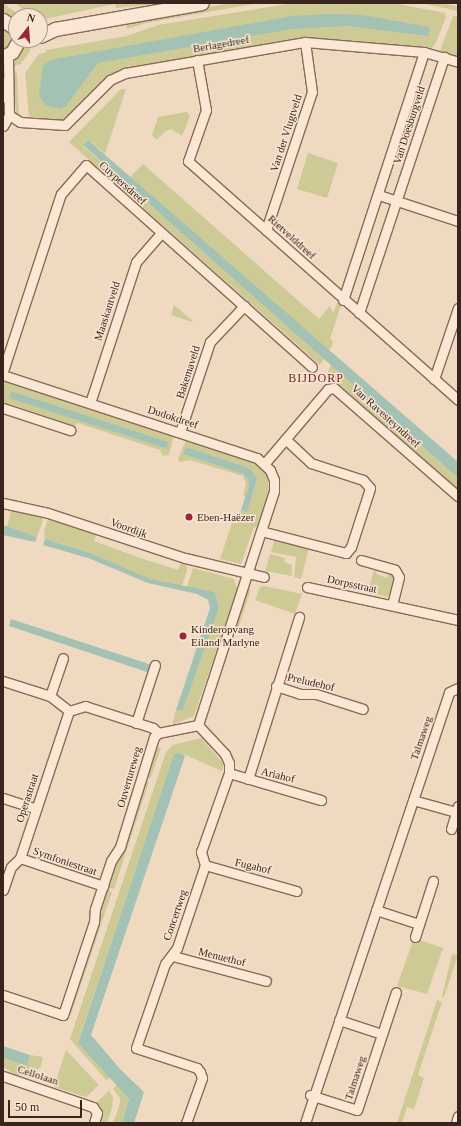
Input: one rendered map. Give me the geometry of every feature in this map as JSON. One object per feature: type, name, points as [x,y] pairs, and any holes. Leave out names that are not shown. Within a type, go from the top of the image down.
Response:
[{"type":"main road","points":[[48,32],[55,29],[202,3]]},
{"type":"main road","points":[[48,28],[55,29]]},
{"type":"main road","points":[[6,56],[15,48]]},
{"type":"street","name":"Berlagedreef","points":[[9,115],[20,122],[65,125],[110,80],[125,73],[306,42],[424,52],[458,62]]},
{"type":"street","name":"Van der Vlugtveld","points":[[266,230],[312,92],[306,42]]},
{"type":"street","name":"Van Doesburgveld","points":[[343,300],[379,195],[424,52]]},
{"type":"street","points":[[3,126],[9,115],[6,56]]},
{"type":"street","name":"Van Doesburgveld","points":[[359,313],[444,57]]},
{"type":"street","name":"Rietvelddreef","points":[[197,60],[206,110],[188,161],[343,300],[458,400]]},
{"type":"street","points":[[3,82],[9,104]]},
{"type":"street","name":"Cuypersdreef","points":[[3,371],[61,194],[86,165],[312,367]]},
{"type":"street","points":[[379,195],[458,221]]},
{"type":"street","name":"Maaskantveld","points":[[90,403],[136,262],[161,233]]},
{"type":"street","name":"Bakemaveld","points":[[180,432],[210,342],[244,306]]},
{"type":"street","points":[[434,379],[458,308]]},
{"type":"street","name":"Dudokdreef","points":[[3,374],[257,458],[265,463]]},
{"type":"street","name":"Van Ravesteyndreef","points":[[265,463],[328,389],[334,388],[458,496]]},
{"type":"street","points":[[3,408],[70,430]]},
{"type":"street","points":[[261,531],[346,553],[351,547],[370,488],[363,480],[311,463],[285,440]]},
{"type":"street","points":[[198,725],[274,491],[274,480],[265,463]]},
{"type":"street","name":"Voordijk","points":[[3,503],[48,513],[156,550],[248,574]]},
{"type":"street","points":[[361,560],[394,570],[399,577],[392,605]]},
{"type":"street","points":[[248,574],[264,577]]},
{"type":"street","name":"Dorpsstraat","points":[[307,587],[458,620]]},
{"type":"street","points":[[248,779],[276,686],[299,617]]},
{"type":"street","points":[[50,696],[63,658]]},
{"type":"street","points":[[136,723],[155,665]]},
{"type":"street","points":[[3,681],[50,696],[69,711],[85,706],[136,723],[158,733],[198,725]]},
{"type":"street","name":"Preludehof","points":[[276,686],[300,694],[316,694],[364,709]]},
{"type":"street","name":"Talmaweg","points":[[305,1123],[312,1095],[339,1020],[449,692],[458,688]]},
{"type":"street","name":"Operastraat","points":[[3,890],[11,867],[20,858],[69,711]]},
{"type":"street","points":[[198,725],[225,754],[229,763],[229,773]]},
{"type":"street","name":"Ouvertureweg","points":[[3,995],[63,1015],[94,922],[95,909],[102,886],[111,861],[120,847],[154,737],[158,733]]},
{"type":"street","name":"Ariahof","points":[[229,773],[321,800]]},
{"type":"street","name":"Concertweg","points":[[186,1123],[202,1078],[200,1072],[197,1068],[136,1048],[165,964],[173,956],[205,865],[201,852],[229,773]]},
{"type":"street","points":[[3,798],[36,809]]},
{"type":"street","points":[[413,800],[457,809],[450,829]]},
{"type":"street","name":"Symfoniestraat","points":[[20,858],[102,886]]},
{"type":"street","name":"Fugahof","points":[[205,865],[296,891]]},
{"type":"street","points":[[415,937],[433,881]]},
{"type":"street","points":[[376,910],[418,924]]},
{"type":"street","name":"Menuethof","points":[[173,956],[266,981]]},
{"type":"street","name":"Talmaweg","points":[[312,1095],[357,1110],[396,992]]},
{"type":"street","points":[[339,1020],[382,1034]]},
{"type":"street","name":"Cellolaan","points":[[3,1076],[94,1107],[97,1113],[94,1123]]},
{"type":"street","points":[[456,1123],[458,1116]]},
{"type":"shaded area","points":[[3,3],[10,8],[8,8],[8,15],[4,12]]},
{"type":"shaded area","points":[[15,3],[169,3],[116,8],[115,4],[48,18],[48,8],[22,8]]},
{"type":"shaded area","points":[[231,3],[259,3],[146,23],[127,29],[126,25],[142,19]]},
{"type":"shaded area","points":[[294,3],[393,3],[445,13],[446,17],[435,45],[431,49],[309,38],[121,71],[61,122],[29,116],[25,73],[39,54],[46,52],[46,50],[127,36],[158,25]]},
{"type":"shaded area","points":[[421,3],[444,3],[458,7],[458,11]]},
{"type":"shaded area","points":[[329,14],[362,15],[430,27],[428,36],[348,26],[293,29],[251,36],[98,63],[66,106],[61,109],[45,105],[39,95],[43,66],[50,60],[292,16]]},
{"type":"shaded area","points":[[453,16],[458,16],[458,58],[440,51]]},
{"type":"shaded area","points":[[3,27],[8,31],[8,47],[3,50]]},
{"type":"shaded area","points":[[23,48],[30,48],[30,51],[21,64],[12,67],[14,56]]},
{"type":"shaded area","points":[[12,72],[17,73],[19,117],[16,113]]},
{"type":"shaded area","points":[[121,89],[126,89],[105,154],[91,142],[83,146],[297,333],[324,358],[320,365],[69,142]]},
{"type":"shaded area","points":[[187,112],[190,116],[182,136],[171,129],[164,132],[157,140],[152,135],[158,117]]},
{"type":"shaded area","points":[[88,140],[458,462],[458,478],[83,145]]},
{"type":"shaded area","points":[[308,153],[338,163],[327,198],[297,189]]},
{"type":"shaded area","points":[[143,164],[319,319],[330,306],[333,313],[338,301],[341,305],[330,339],[333,340],[332,346],[328,351],[130,177]]},
{"type":"shaded area","points":[[174,305],[193,321],[192,322],[171,315]]},
{"type":"shaded area","points":[[331,365],[458,478],[458,490],[327,374]]},
{"type":"shaded area","points":[[6,380],[174,434],[169,455],[163,456],[160,450],[78,423],[74,426],[10,404],[3,405],[3,384]],"holes":[[[11,391],[169,442],[167,449],[10,398]]]},
{"type":"shaded area","points":[[11,391],[169,442],[167,449],[9,398]]},
{"type":"shaded area","points":[[186,440],[257,464],[268,476],[269,492],[257,528],[254,527],[241,564],[220,559],[232,523],[237,524],[241,510],[247,511],[257,480],[245,467],[186,447],[183,454],[243,474],[248,479],[249,486],[246,496],[243,495],[246,484],[243,476],[190,460],[180,462],[178,459]]},
{"type":"shaded area","points":[[186,447],[246,467],[252,471],[257,479],[247,512],[241,510],[249,486],[248,479],[243,474],[183,454]]},
{"type":"shaded area","points":[[11,510],[41,516],[43,520],[37,537],[7,527]]},
{"type":"shaded area","points":[[52,519],[97,533],[94,541],[140,558],[178,570],[181,562],[188,567],[182,586],[149,579],[75,548],[45,539],[44,532],[47,521]]},
{"type":"shaded area","points":[[3,525],[37,537],[35,542],[3,535]]},
{"type":"shaded area","points":[[45,539],[87,552],[150,579],[215,592],[219,608],[183,710],[176,710],[210,608],[208,600],[197,594],[148,583],[88,558],[43,545]]},
{"type":"shaded area","points":[[275,539],[309,548],[301,579],[294,577],[296,557],[271,552]]},
{"type":"shaded area","points":[[270,554],[285,558],[284,562],[292,565],[292,576],[265,571]]},
{"type":"shaded area","points":[[375,566],[378,568],[376,574],[387,578],[389,571],[395,580],[388,597],[368,592]]},
{"type":"shaded area","points":[[193,568],[234,579],[236,586],[238,587],[194,716],[172,725],[176,710],[183,710],[219,608],[215,592],[187,587]]},
{"type":"shaded area","points":[[264,586],[302,594],[295,614],[255,600],[260,587]]},
{"type":"shaded area","points":[[248,588],[251,589],[238,629],[235,625]]},
{"type":"shaded area","points":[[11,619],[152,665],[150,673],[9,626]]},
{"type":"shaded area","points":[[201,738],[224,764],[222,771],[181,753],[174,755],[78,1042],[110,1077],[107,1081],[70,1039],[166,752],[173,745]]},
{"type":"shaded area","points":[[155,746],[161,748],[150,779],[144,777]]},
{"type":"shaded area","points":[[181,753],[185,756],[91,1035],[120,1069],[144,1092],[134,1123],[122,1123],[129,1099],[78,1043],[174,754]]},
{"type":"shaded area","points":[[144,780],[149,782],[114,889],[107,887],[122,853]]},
{"type":"shaded area","points":[[107,890],[112,892],[71,1014],[69,1013],[100,917]]},
{"type":"shaded area","points":[[414,938],[443,948],[427,994],[397,986]]},
{"type":"shaded area","points":[[452,954],[458,955],[444,997],[442,997]]},
{"type":"shaded area","points":[[437,1000],[442,1002],[418,1075],[424,1078],[414,1109],[407,1107],[402,1123],[397,1123]]},
{"type":"shaded area","points":[[3,1046],[30,1055],[27,1066],[3,1058]]},
{"type":"shaded area","points":[[66,1050],[99,1085],[86,1097],[54,1087]]},
{"type":"shaded area","points":[[30,1055],[43,1057],[41,1066],[32,1076],[15,1075],[3,1067],[3,1058],[26,1066]]},
{"type":"shaded area","points":[[117,1085],[129,1099],[122,1123],[113,1123],[120,1103],[120,1098],[113,1089]]},
{"type":"shaded area","points":[[109,1091],[113,1097],[112,1108],[107,1123],[99,1123],[102,1110],[97,1102]]},
{"type":"place","name":"Eben-Haëzer","points":[[189,517]]},
{"type":"place","name":"Kinderopvang Eiland Marlyne","points":[[183,636]]},
{"type":"district","name":"BIJDORP","points":[[316,379]]}]
